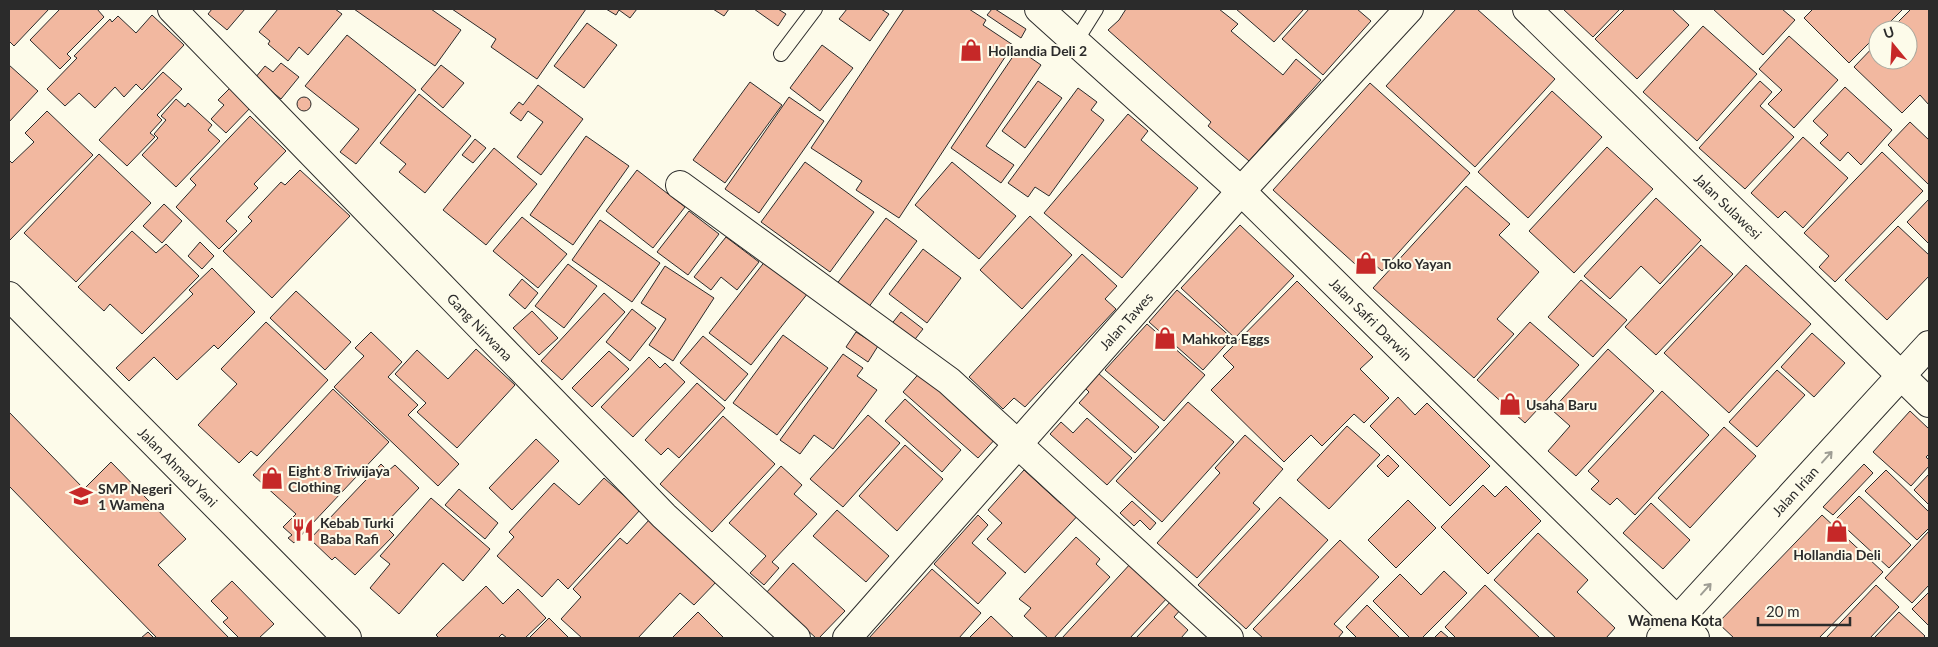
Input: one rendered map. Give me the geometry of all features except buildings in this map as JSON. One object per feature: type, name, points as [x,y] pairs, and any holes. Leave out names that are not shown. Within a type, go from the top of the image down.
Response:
[{"type":"street","name":"Jalan Safri Darwin","points":[[1039,9],[1242,191],[1678,632]]},
{"type":"street","name":"Jalan Tawes","points":[[847,638],[1242,191],[1410,9]]},
{"type":"street","name":"Jalan Sulawesi","points":[[1527,9],[1929,403]]},
{"type":"street","name":"Gang Nirwana","points":[[186,14],[664,516],[796,638]]},
{"type":"street","points":[[680,185],[949,381],[1229,638]]},
{"type":"street","name":"Jalan Ahmad Yani","points":[[9,296],[347,638]]},
{"type":"street","name":"Jalan Irian","points":[[1678,632],[1929,345]]},
{"type":"lane","points":[[781,54],[815,9]]},
{"type":"lane","points":[[1076,41],[1096,9]]},
{"type":"place","name":"Hollandia Deli 2","points":[[971,50]]},
{"type":"place","name":"Toko Yayan","points":[[1366,263]]},
{"type":"place","name":"Mahkota Eggs","points":[[1165,338]]},
{"type":"place","name":"Usaha Baru","points":[[1510,404]]},
{"type":"place","name":"Eight 8 Triwijaya Clothing","points":[[272,478]]},
{"type":"place","name":"SMP Negeri 1 Wamena","points":[[81,496]]},
{"type":"place","name":"Kebab Turki Baba Rafi","points":[[303,530]]},
{"type":"place","name":"Hollandia Deli","points":[[1837,531]]},
{"type":"district","name":"Wamena Kota","points":[[1675,620]]}]
